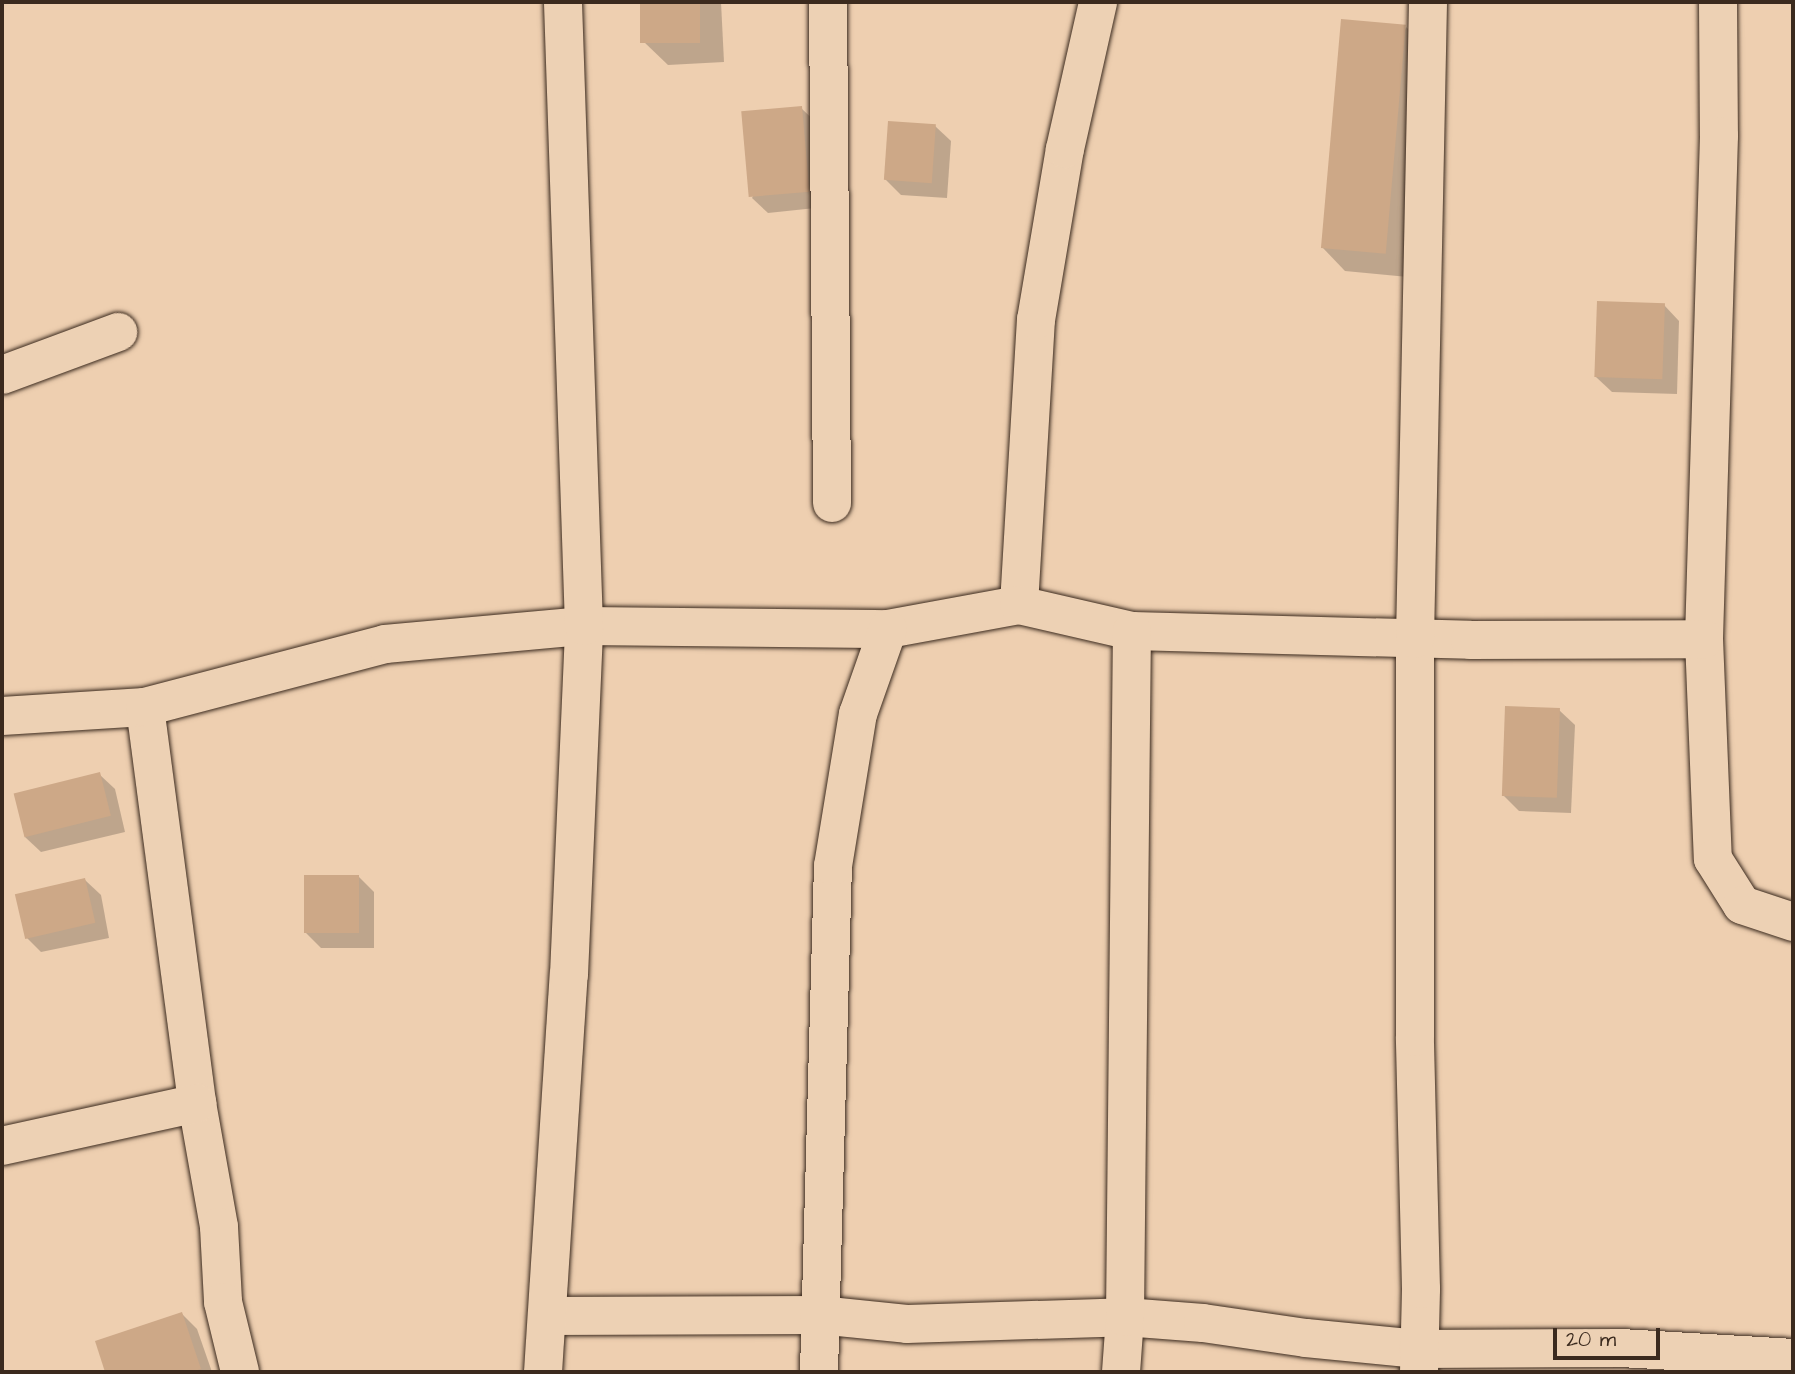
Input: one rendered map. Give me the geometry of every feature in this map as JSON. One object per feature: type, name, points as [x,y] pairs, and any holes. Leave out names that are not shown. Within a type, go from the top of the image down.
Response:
[{"type":"street","points":[[543,1372],[569,975],[584,626],[563,2]]},
{"type":"street","points":[[828,2],[832,503]]},
{"type":"street","points":[[1019,605],[1037,320],[1065,149],[1098,2]]},
{"type":"street","points":[[1419,1360],[1421,1289],[1415,1037],[1415,639],[1428,2]]},
{"type":"street","points":[[1717,2],[1719,136],[1704,639],[1713,859],[1741,905],[1793,922]]},
{"type":"street","points":[[2,375],[118,332]]},
{"type":"street","points":[[2,716],[145,707],[385,644],[584,626],[888,629],[1019,605],[1132,631],[1415,639],[1704,639]]},
{"type":"street","points":[[819,1372],[818,1315],[833,866],[858,714],[888,629]]},
{"type":"street","points":[[1121,1372],[1125,1318],[1132,631]]},
{"type":"street","points":[[145,707],[197,1103],[219,1227],[223,1302],[240,1372]]},
{"type":"street","points":[[2,1146],[197,1103]]},
{"type":"street","points":[[547,1316],[818,1315],[907,1324],[1125,1318],[1202,1322],[1306,1338],[1419,1360],[1621,1348],[1722,1362],[1793,1357]]},
{"type":"building","points":[[640,2],[700,2],[700,43],[640,43]]},
{"type":"building","points":[[1341,19],[1406,25],[1386,254],[1321,248]]},
{"type":"building","points":[[802,106],[809,192],[749,197],[741,111]]},
{"type":"building","points":[[888,121],[936,124],[932,183],[884,180]]},
{"type":"building","points":[[1597,301],[1665,303],[1662,379],[1594,377]]},
{"type":"building","points":[[1505,706],[1560,708],[1557,798],[1502,796]]},
{"type":"building","points":[[100,772],[111,816],[25,837],[14,794]]},
{"type":"building","points":[[304,875],[359,875],[359,933],[304,933]]},
{"type":"building","points":[[85,878],[95,923],[25,939],[15,894]]},
{"type":"building","points":[[182,1312],[201,1369],[192,1372],[105,1372],[95,1341]]}]
